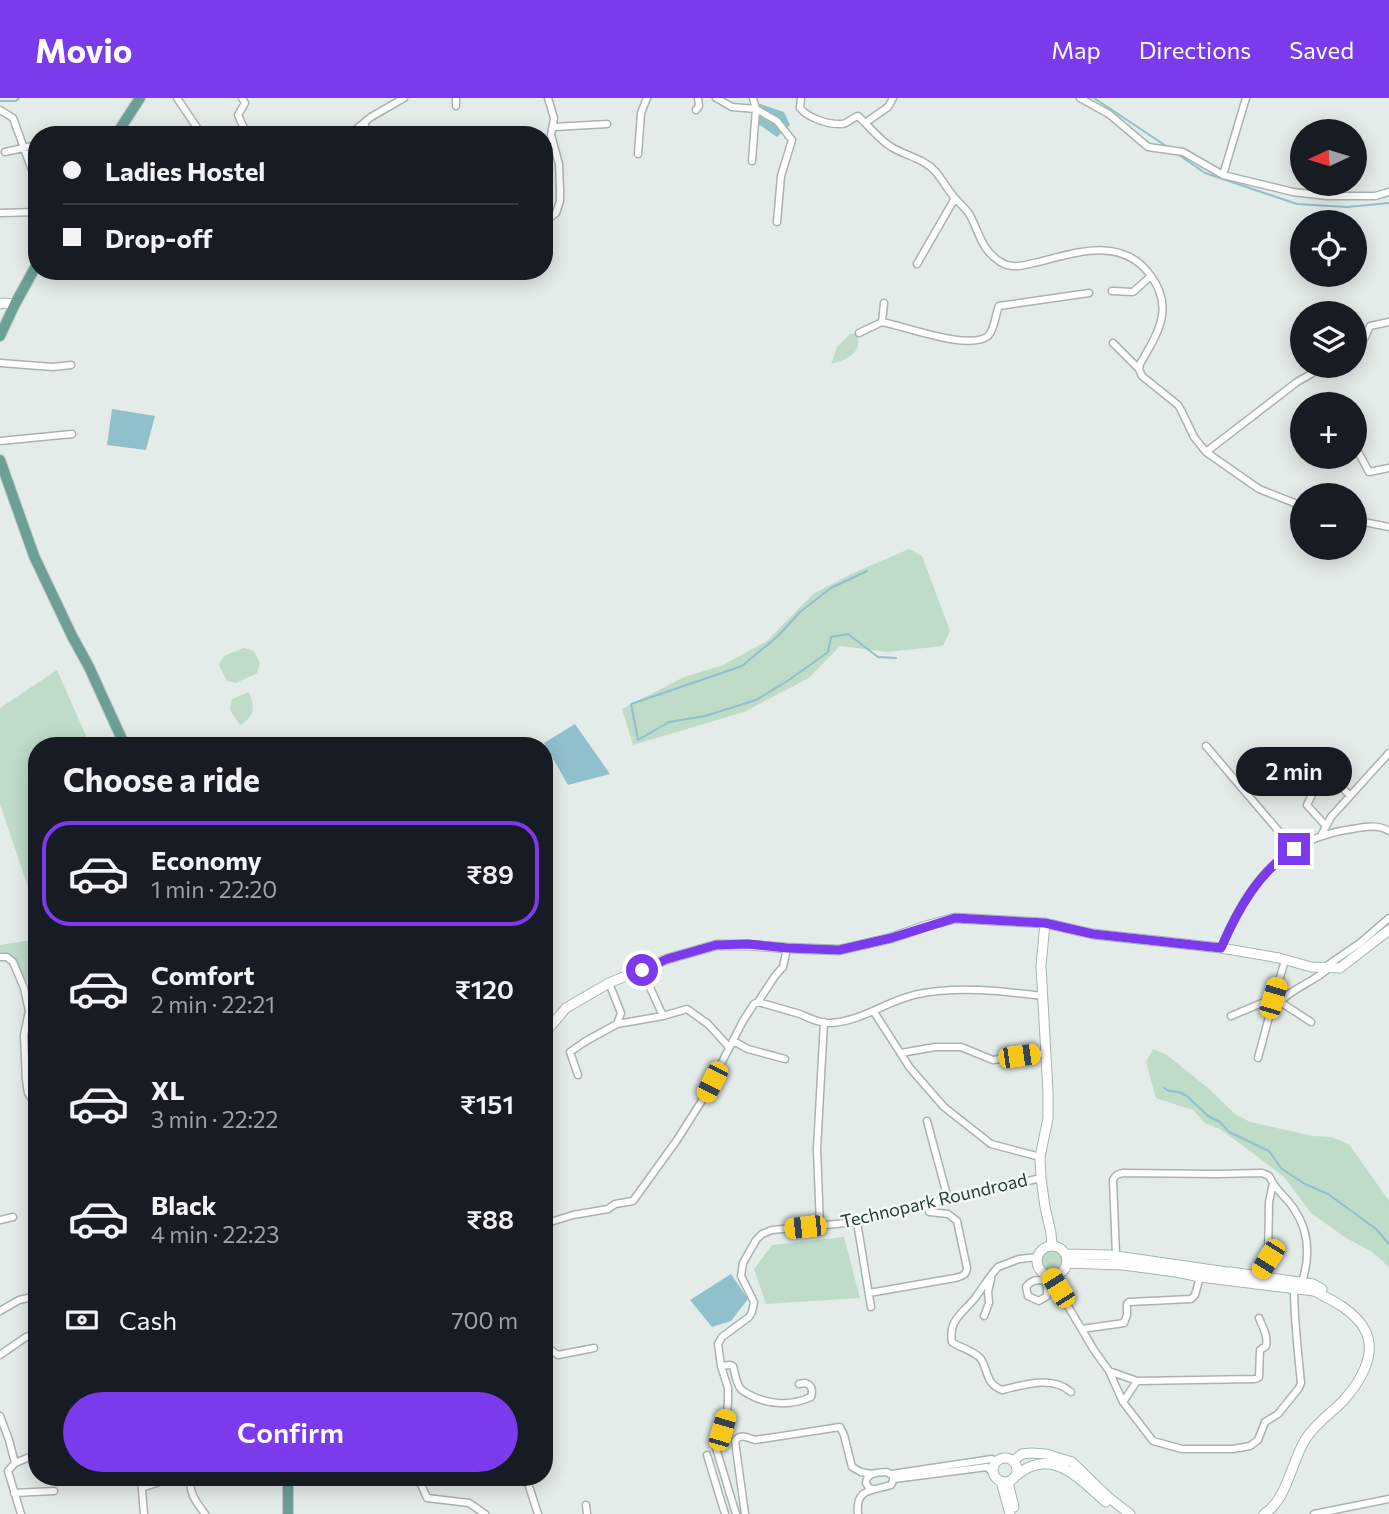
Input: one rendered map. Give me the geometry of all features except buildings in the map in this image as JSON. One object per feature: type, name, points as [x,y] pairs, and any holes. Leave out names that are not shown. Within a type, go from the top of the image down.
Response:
[{"type":"main road","points":[[122,126],[140,98]]},
{"type":"main road","points":[[0,336],[28,280]]},
{"type":"main road","points":[[0,460],[34,555],[121,737]]},
{"type":"main road","points":[[288,1486],[288,1514]]},
{"type":"street","points":[[177,98],[196,126]]},
{"type":"street","points":[[242,98],[245,103],[238,115],[243,126]]},
{"type":"street","points":[[360,126],[404,98]]},
{"type":"street","points":[[456,98],[456,106]]},
{"type":"street","points":[[548,98],[554,127],[607,124]]},
{"type":"street","points":[[638,154],[641,113],[647,98]]},
{"type":"street","points":[[696,110],[699,106],[698,98]]},
{"type":"street","points":[[716,98],[732,107],[756,109],[777,121],[792,140],[781,176],[777,222]]},
{"type":"street","points":[[752,161],[756,109],[753,98]]},
{"type":"street","points":[[801,98],[802,112],[825,122],[843,124],[858,116],[894,149],[933,169],[970,215],[987,250],[1006,265],[1026,265],[1079,252],[1113,251],[1134,258],[1158,286],[1163,314],[1159,329],[1139,369]]},
{"type":"street","points":[[865,123],[888,107],[893,98]]},
{"type":"street","points":[[1080,98],[1109,114],[1148,147],[1183,152],[1223,175],[1293,192],[1327,197],[1376,196],[1389,192]]},
{"type":"street","points":[[1223,175],[1246,98]]},
{"type":"street","points":[[0,110],[13,118],[28,159]]},
{"type":"street","points":[[553,142],[560,181],[560,201],[553,215]]},
{"type":"street","points":[[5,152],[28,147]]},
{"type":"street","points":[[917,264],[955,198]]},
{"type":"street","points":[[0,214],[28,212]]},
{"type":"street","points":[[1112,291],[1133,292],[1151,276]]},
{"type":"street","points":[[859,333],[881,322],[950,340],[983,339],[992,330],[1002,304],[1089,293]]},
{"type":"street","points":[[881,322],[884,303]]},
{"type":"street","points":[[0,304],[15,304]]},
{"type":"street","points":[[1367,333],[1370,327],[1389,322]]},
{"type":"street","points":[[1113,343],[1139,369],[1142,376],[1178,405],[1194,437],[1206,452],[1259,489],[1290,501]]},
{"type":"street","points":[[0,363],[52,367],[71,365]]},
{"type":"street","points":[[1206,452],[1304,378]]},
{"type":"street","points":[[0,441],[72,434]]},
{"type":"street","points":[[1367,468],[1369,472],[1389,468]]},
{"type":"street","points":[[1367,523],[1389,527]]},
{"type":"street","points":[[1206,746],[1294,849]]},
{"type":"street","points":[[1321,836],[1331,817],[1389,753]]},
{"type":"street","points":[[1326,826],[1307,805],[1318,782],[1337,782],[1350,796]]},
{"type":"street","points":[[1221,948],[1234,918],[1254,887],[1281,857],[1321,836],[1371,826],[1386,829],[1389,821]]},
{"type":"street","points":[[553,1023],[566,1008],[609,983],[667,959],[716,945],[748,944],[839,950],[891,938],[955,918],[1045,923],[1093,934],[1221,948],[1326,968],[1345,966],[1389,930]]},
{"type":"street","points":[[1231,1016],[1277,1000],[1321,976],[1326,968],[1389,918]]},
{"type":"street","points":[[1045,923],[1041,966],[1048,1118],[1040,1157],[1052,1245]]},
{"type":"street","points":[[553,1221],[608,1209],[615,1204],[633,1200],[703,1099],[754,1004],[783,967],[787,948]]},
{"type":"street","points":[[0,957],[7,957],[13,962],[28,1006]]},
{"type":"street","points":[[1258,1058],[1277,1000],[1285,960]]},
{"type":"street","points":[[642,970],[663,1016]]},
{"type":"street","points":[[609,983],[621,1013],[617,1024]]},
{"type":"street","points":[[758,1002],[830,1023],[855,1018],[918,994],[991,990],[1042,996]]},
{"type":"street","points":[[1277,1000],[1311,1022]]},
{"type":"street","points":[[578,1075],[570,1052],[617,1024],[687,1009],[731,1044],[785,1059]]},
{"type":"street","points":[[873,1012],[910,1068],[944,1107],[991,1144],[1040,1157]]},
{"type":"street","points":[[28,1016],[24,1035],[28,1093]]},
{"type":"street","points":[[820,1226],[817,1149],[824,1022]]},
{"type":"street","points":[[901,1053],[934,1047],[961,1047],[993,1060],[1045,1053]]},
{"type":"street","points":[[927,1121],[948,1199]]},
{"type":"street","points":[[1047,1277],[1063,1271],[1066,1258],[1059,1247],[1052,1245],[1042,1250],[1038,1257],[1039,1267],[1109,1371],[1124,1402],[1153,1441],[1182,1449],[1233,1449],[1250,1446],[1258,1440],[1265,1422],[1278,1414],[1299,1388],[1301,1383],[1294,1309],[1306,1262],[1306,1234],[1294,1207],[1269,1176],[1262,1173],[1118,1174],[1113,1180],[1116,1255],[1066,1258]]},
{"type":"street","name":"Technopark Roundroad","points":[[736,1514],[716,1448],[728,1402],[728,1388],[718,1344],[722,1337],[752,1312],[754,1302],[741,1276],[743,1263],[752,1245],[762,1234],[772,1230],[857,1222],[1041,1178]]},
{"type":"street","points":[[1258,1276],[1268,1259],[1269,1202],[1273,1183]]},
{"type":"street","points":[[869,1293],[964,1276],[967,1268],[957,1221],[948,1214],[929,1212],[928,1204]]},
{"type":"street","points":[[0,1220],[13,1217]]},
{"type":"street","points":[[857,1222],[871,1307]]},
{"type":"street","points":[[1109,1255],[1313,1284],[1352,1308],[1365,1322],[1372,1335],[1372,1357],[1361,1385],[1352,1398],[1311,1437],[1300,1457],[1283,1502],[1269,1514]]},
{"type":"street","points":[[1038,1257],[1019,1259],[998,1267],[955,1320],[952,1342],[979,1357],[988,1379],[999,1389],[1056,1382],[1071,1392]]},
{"type":"street","points":[[1066,1258],[1200,1277],[1313,1284]]},
{"type":"street","points":[[1231,1272],[1298,1285],[1331,1299],[1348,1311],[1366,1331],[1369,1351],[1364,1372],[1357,1383],[1342,1402],[1307,1436],[1279,1499],[1264,1514]]},
{"type":"street","points":[[984,1316],[989,1303],[988,1292],[992,1274]]},
{"type":"street","points":[[1082,1329],[1124,1323],[1129,1302],[1191,1299],[1195,1296],[1200,1277]]},
{"type":"street","points":[[0,1311],[28,1298]]},
{"type":"street","points":[[1109,1371],[1137,1381],[1255,1379],[1259,1377],[1260,1350],[1266,1346],[1267,1341],[1259,1318]]},
{"type":"street","points":[[0,1355],[28,1336]]},
{"type":"street","points":[[553,1352],[558,1355],[594,1349]]},
{"type":"street","points":[[721,1366],[733,1366],[742,1391],[759,1400],[795,1403],[811,1397],[811,1387],[805,1382],[799,1384]]},
{"type":"street","points":[[1124,1402],[1137,1381]]},
{"type":"street","points":[[0,1416],[15,1463]]},
{"type":"street","points":[[745,1514],[735,1441],[743,1436],[755,1440],[840,1427],[852,1467],[861,1472],[887,1472],[893,1477],[987,1467],[1005,1478]]},
{"type":"street","points":[[1016,1514],[1005,1478],[994,1469],[996,1463],[1002,1459],[1013,1461],[1022,1454],[1031,1453],[1046,1454],[1072,1462],[1130,1514]]},
{"type":"street","points":[[707,1455],[724,1514]]},
{"type":"street","points":[[0,1477],[15,1463],[28,1458]]},
{"type":"street","points":[[893,1477],[992,1459],[996,1463]]},
{"type":"street","points":[[1005,1478],[1017,1469],[1013,1461]]},
{"type":"street","points":[[1005,1478],[1036,1463],[1051,1463],[1064,1467],[1121,1514]]},
{"type":"street","points":[[8,1471],[20,1514]]},
{"type":"street","points":[[871,1474],[866,1481],[873,1489]]},
{"type":"street","points":[[858,1514],[858,1499],[866,1491],[889,1486],[893,1477]]},
{"type":"street","points":[[1005,1478],[1010,1514]]},
{"type":"street","points":[[144,1514],[142,1488],[148,1486]]},
{"type":"street","points":[[190,1486],[192,1495],[205,1514]]},
{"type":"street","points":[[422,1486],[428,1498],[469,1503],[485,1514]]},
{"type":"street","points":[[529,1486],[538,1514]]},
{"type":"street","points":[[14,1493],[54,1491]]},
{"type":"street","points":[[1314,1514],[1389,1499]]},
{"type":"street","points":[[586,1504],[587,1514]]},
{"type":"green space","points":[[850,334],[857,334],[856,351],[848,358],[831,364],[837,347]]},
{"type":"green space","points":[[909,549],[922,556],[950,631],[943,646],[887,652],[840,646],[809,678],[744,712],[633,745],[622,709],[684,677],[723,665],[767,641],[813,594]]},
{"type":"green space","points":[[244,648],[254,651],[260,663],[257,673],[236,683],[227,681],[219,665],[224,656]]},
{"type":"green space","points":[[57,670],[86,737],[28,737],[28,887],[0,804],[0,708]]},
{"type":"green space","points":[[249,692],[252,702],[251,715],[240,725],[230,710],[232,699]]},
{"type":"green space","points":[[28,940],[28,981],[25,982],[17,962],[0,952],[0,945]]},
{"type":"green space","points":[[1153,1049],[1167,1055],[1235,1114],[1250,1122],[1313,1136],[1331,1137],[1349,1144],[1389,1201],[1389,1267],[1371,1251],[1346,1238],[1311,1213],[1284,1177],[1238,1142],[1220,1129],[1205,1123],[1193,1110],[1156,1098],[1146,1062]]},
{"type":"green space","points":[[844,1237],[860,1298],[766,1304],[754,1269],[772,1245]]},
{"type":"green space","points":[[1053,1249],[1064,1256],[1065,1261],[1058,1272],[1053,1273],[1042,1266],[1041,1261],[1048,1250]]},
{"type":"water","points":[[757,103],[784,112],[790,125],[777,137],[751,119]]},
{"type":"water","points":[[112,409],[155,416],[146,450],[107,445]]},
{"type":"water","points":[[575,724],[610,774],[568,785],[553,759],[553,737]]},
{"type":"water","points":[[731,1274],[748,1299],[731,1321],[712,1327],[690,1300]]},
{"type":"waterway","points":[[0,101],[16,101],[19,98]]},
{"type":"waterway","points":[[1094,98],[1166,146]]},
{"type":"waterway","points":[[1176,153],[1205,173],[1297,204],[1347,207],[1389,203]]},
{"type":"waterway","points":[[867,571],[831,588],[800,612],[778,636],[742,666],[631,704],[638,740],[669,722],[705,716],[756,700],[828,652],[831,637],[848,634],[878,657],[896,658]]},
{"type":"waterway","points":[[1164,1088],[1187,1096],[1229,1132],[1269,1151],[1282,1169],[1305,1184],[1328,1194],[1376,1229],[1389,1244]]},
{"type":"route","points":[[642,970],[667,959],[716,945],[748,944],[839,950],[891,938],[955,918],[1045,923],[1093,934],[1221,948],[1234,918],[1254,887],[1281,857],[1294,849]]}]
